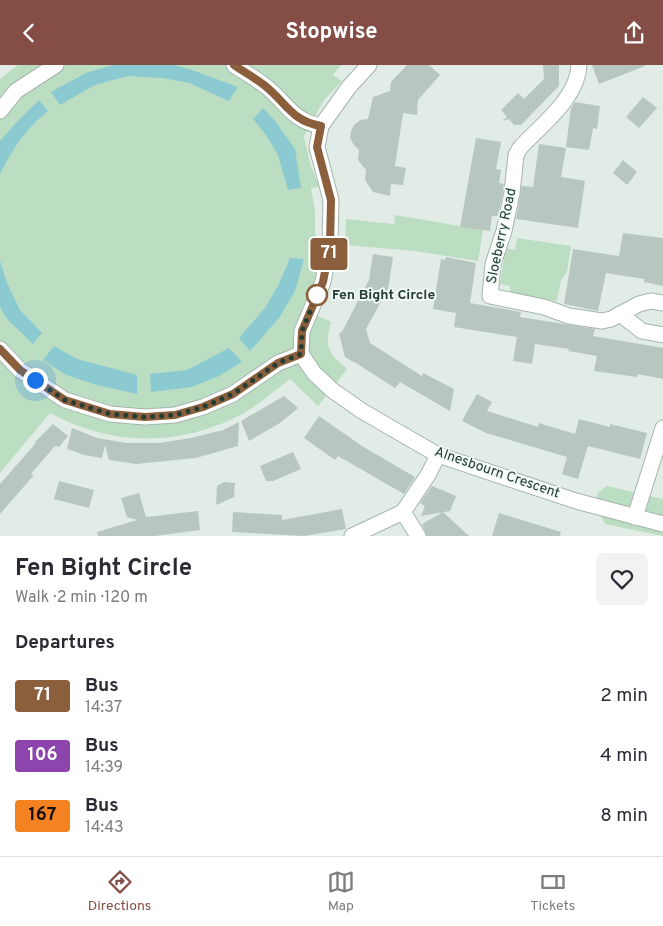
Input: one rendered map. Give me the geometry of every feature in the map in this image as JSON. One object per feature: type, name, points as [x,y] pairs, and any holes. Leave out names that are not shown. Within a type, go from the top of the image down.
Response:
[{"type":"street","points":[[0,111],[16,91],[56,65]]},
{"type":"street","points":[[234,65],[265,86],[295,115],[307,123],[321,126]]},
{"type":"street","points":[[0,349],[20,370],[65,400],[110,414],[145,417],[175,415],[203,407],[233,394],[278,363],[301,354],[302,331],[323,282],[330,245],[331,200],[317,147],[321,126],[349,87],[369,65]]},
{"type":"street","name":"Sloeberry Road","points":[[579,65],[579,73],[569,97],[520,148],[516,155],[512,193],[504,231],[493,264],[490,296],[544,307],[569,316],[602,321],[611,319],[639,304],[651,301],[663,303]]},
{"type":"street","points":[[620,314],[642,331],[663,335]]},
{"type":"street","name":"Alnesbourn Crescent","points":[[301,354],[314,373],[332,390],[362,411],[438,455],[576,501],[663,524]]},
{"type":"street","points":[[635,517],[663,428]]},
{"type":"street","points":[[352,536],[403,512],[428,475],[438,455]]},
{"type":"street","points":[[403,512],[418,536]]},
{"type":"green space","points":[[18,65],[341,65],[333,75],[342,81],[324,100],[304,136],[310,163],[319,187],[311,188],[315,211],[315,234],[320,242],[314,285],[302,309],[331,322],[328,338],[329,349],[347,369],[318,406],[290,379],[244,413],[220,424],[172,437],[147,439],[122,437],[98,432],[50,413],[0,473],[0,79]]},
{"type":"green space","points":[[395,215],[483,230],[478,261],[415,251],[345,245],[346,219],[394,224]]},
{"type":"green space","points":[[517,238],[571,246],[567,272],[561,280],[557,301],[510,294],[510,286],[500,284],[505,248],[515,250]]},
{"type":"green space","points":[[607,486],[663,499],[663,536],[605,524],[595,506],[598,492]]},
{"type":"water","points":[[113,65],[174,65],[238,87],[229,101],[189,83],[163,78],[128,76],[95,85],[60,105],[51,92],[86,73]]},
{"type":"water","points":[[39,100],[48,111],[20,140],[0,174],[0,141]]},
{"type":"water","points":[[263,108],[295,149],[301,188],[288,190],[278,155],[266,135],[253,119]]},
{"type":"water","points":[[290,258],[304,259],[295,291],[279,318],[250,351],[239,338],[265,308],[279,284]]},
{"type":"water","points":[[0,261],[7,283],[20,310],[42,333],[33,344],[7,319],[0,307]]},
{"type":"water","points":[[54,346],[77,359],[137,375],[137,394],[97,385],[66,375],[43,360]]},
{"type":"water","points":[[229,348],[242,362],[219,376],[192,387],[151,392],[150,374],[187,370]]},
{"type":"building","points":[[407,65],[429,65],[440,75],[418,100],[417,115],[403,113],[395,166],[406,168],[403,185],[391,184],[390,196],[373,192],[365,180],[366,170],[358,160],[359,150],[350,138],[354,125],[360,120],[368,119],[373,97],[390,91],[391,82]]},
{"type":"building","points":[[543,65],[559,65],[559,86],[521,125],[514,125],[509,119],[502,121],[507,117],[501,110],[518,93],[524,99],[544,79]]},
{"type":"building","points":[[592,65],[645,65],[645,66],[599,84]]},
{"type":"building","points":[[643,97],[657,108],[639,128],[626,117]]},
{"type":"building","points":[[575,102],[600,106],[597,129],[593,128],[589,150],[566,147],[571,108]]},
{"type":"building","points":[[476,138],[501,142],[496,169],[501,170],[499,183],[504,184],[498,216],[492,216],[490,231],[460,227]]},
{"type":"building","points":[[539,144],[566,148],[561,177],[585,181],[578,228],[516,219],[522,186],[533,187]]},
{"type":"building","points":[[623,160],[637,172],[627,185],[613,173]]},
{"type":"building","points":[[623,233],[663,238],[663,286],[644,282],[644,279],[606,273],[598,311],[564,304],[573,249],[619,256]]},
{"type":"building","points":[[373,254],[393,257],[388,289],[366,329],[370,343],[422,376],[423,373],[454,389],[450,411],[400,382],[395,388],[357,362],[355,363],[345,357],[339,334],[343,330],[369,280]]},
{"type":"building","points":[[446,257],[476,263],[470,303],[521,312],[520,317],[595,329],[593,336],[663,348],[663,379],[638,374],[637,377],[594,371],[597,356],[568,351],[569,349],[535,344],[532,364],[513,361],[517,337],[454,327],[456,313],[433,309],[441,259],[445,260]]},
{"type":"building","points":[[477,394],[492,402],[487,411],[538,427],[539,423],[575,434],[579,419],[610,427],[610,424],[647,433],[640,459],[588,446],[578,479],[562,474],[567,457],[486,433],[462,421]]},
{"type":"building","points":[[284,396],[298,408],[280,423],[249,441],[241,421]]},
{"type":"building","points":[[319,416],[362,446],[415,477],[404,494],[338,456],[335,460],[304,438]]},
{"type":"building","points":[[239,422],[238,446],[196,458],[136,464],[109,460],[105,445],[102,458],[84,455],[67,449],[72,428],[97,438],[127,443],[159,443],[223,430]]},
{"type":"building","points":[[53,424],[68,436],[59,447],[55,446],[31,474],[34,475],[0,514],[0,484],[35,442]]},
{"type":"building","points":[[293,452],[301,469],[273,481],[266,481],[260,466]]},
{"type":"building","points":[[59,481],[94,490],[89,508],[54,499]]},
{"type":"building","points":[[224,482],[235,483],[234,497],[216,505],[217,486]]},
{"type":"building","points":[[432,486],[456,496],[450,511],[421,516],[425,506],[420,503]]},
{"type":"building","points":[[139,493],[146,517],[198,511],[200,530],[155,536],[98,536],[97,532],[137,520],[127,517],[121,498]]},
{"type":"building","points":[[342,509],[346,529],[304,536],[232,532],[233,512],[282,515],[282,520]]},
{"type":"building","points":[[443,512],[469,536],[427,536],[422,524]]},
{"type":"building","points":[[499,513],[561,532],[560,536],[492,536]]},
{"type":"bus line","name":"71","points":[[0,349],[20,370],[65,400],[110,414],[145,417],[175,415],[203,407],[233,394],[278,363],[301,354],[302,331],[323,282],[330,245],[331,200],[317,147],[321,126],[307,123],[295,115],[265,86],[234,65]]},
{"type":"place","name":"Fen Bight Circle","points":[[317,295]]},
{"type":"route","points":[[35,380],[65,400],[110,414],[145,417],[175,415],[203,407],[233,394],[278,363],[301,354],[302,331],[317,295]]}]
